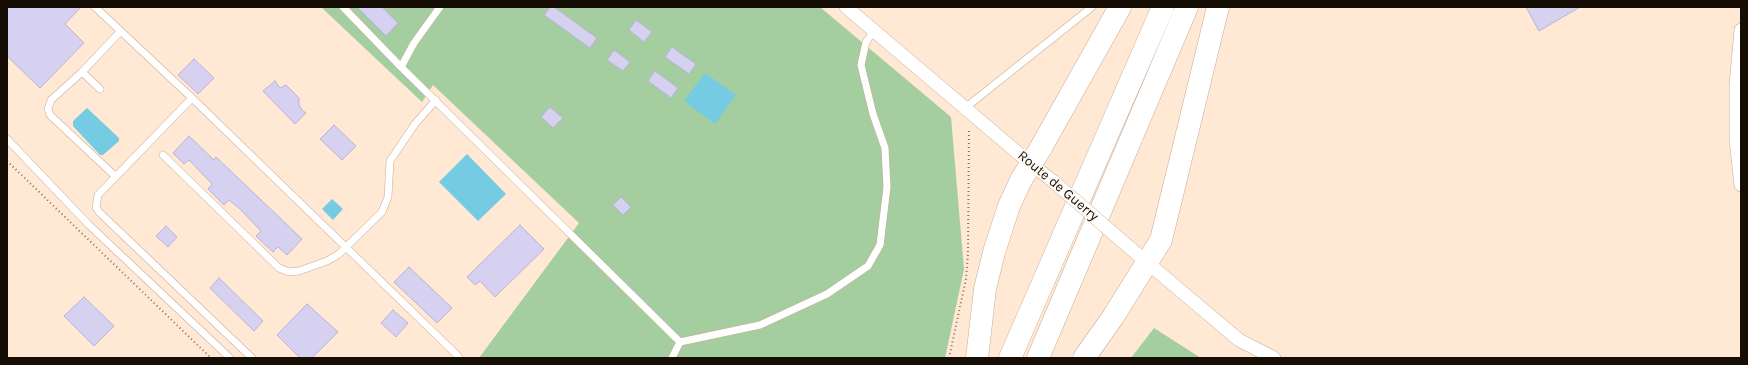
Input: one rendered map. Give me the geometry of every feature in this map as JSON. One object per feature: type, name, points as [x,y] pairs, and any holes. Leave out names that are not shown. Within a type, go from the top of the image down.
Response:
[{"type":"highway","points":[[976,358],[985,289],[994,252],[1009,206],[1021,180],[1120,7]]},
{"type":"highway","points":[[1010,358],[1163,7]]},
{"type":"highway","points":[[1038,358],[1187,7]]},
{"type":"highway","points":[[1084,358],[1113,317],[1161,240],[1218,7]]},
{"type":"street","name":"Route de Guerry","points":[[846,7],[1239,340],[1274,358]]},
{"type":"street","points":[[1741,30],[1736,86],[1736,140],[1741,185]]},
{"type":"lane","points":[[95,7],[192,98],[459,358]]},
{"type":"lane","points":[[343,7],[401,67],[680,342]]},
{"type":"lane","points":[[401,67],[414,43],[440,7]]},
{"type":"lane","points":[[968,111],[1092,7]]},
{"type":"lane","points":[[680,342],[760,325],[827,294],[868,266],[880,245],[887,187],[885,148],[873,114],[861,65],[866,42],[874,31]]},
{"type":"lane","points":[[115,176],[50,115],[48,109],[51,100],[82,72],[120,32]]},
{"type":"lane","points":[[82,72],[100,89]]},
{"type":"lane","points":[[192,98],[98,195],[96,207],[99,212],[252,358]]},
{"type":"lane","points":[[163,154],[280,268],[289,272],[299,271],[328,261],[382,212],[388,197],[390,161],[415,124],[436,100]]},
{"type":"lane","points":[[7,139],[89,225],[230,358]]},
{"type":"lane","points":[[1239,340],[1259,358]]},
{"type":"lane","points":[[672,358],[680,342]]},
{"type":"path","points":[[949,358],[966,279],[968,111]]},
{"type":"path","points":[[7,161],[211,358]]},
{"type":"green space","points":[[321,7],[820,7],[951,117],[964,269],[945,358],[479,358],[579,223],[433,85],[422,102]]},
{"type":"green space","points":[[1154,328],[1201,358],[1131,358]]},
{"type":"water","points":[[705,73],[736,95],[715,124],[684,101]]},
{"type":"water","points":[[87,108],[119,138],[119,141],[103,155],[100,155],[73,126],[73,121]]},
{"type":"water","points":[[467,154],[506,194],[478,221],[439,182]]},
{"type":"water","points":[[332,199],[343,209],[333,220],[322,209]]},
{"type":"building","points":[[7,7],[81,7],[65,24],[84,43],[40,88],[7,56]]},
{"type":"building","points":[[357,7],[382,7],[398,23],[386,36]]},
{"type":"building","points":[[550,7],[554,7],[597,38],[590,48],[544,15]]},
{"type":"building","points":[[1526,7],[1580,7],[1539,31]]},
{"type":"building","points":[[636,20],[652,32],[644,42],[629,30]]},
{"type":"building","points":[[672,47],[696,64],[689,74],[665,57]]},
{"type":"building","points":[[614,50],[630,62],[623,71],[607,60]]},
{"type":"building","points":[[194,59],[214,78],[198,94],[178,75]]},
{"type":"building","points":[[655,71],[678,88],[671,98],[648,81]]},
{"type":"building","points":[[275,81],[280,88],[286,85],[299,98],[299,105],[306,113],[295,124],[263,91]]},
{"type":"building","points":[[550,107],[563,118],[553,128],[541,117]]},
{"type":"building","points":[[334,125],[356,146],[342,160],[320,139]]},
{"type":"building","points":[[189,136],[214,160],[216,157],[302,239],[287,255],[278,247],[273,252],[256,236],[261,231],[239,208],[229,200],[224,205],[208,189],[212,184],[189,160],[184,164],[173,153]]},
{"type":"building","points":[[621,197],[631,207],[623,215],[613,205]]},
{"type":"building","points":[[520,225],[544,249],[495,297],[480,281],[475,285],[467,277]]},
{"type":"building","points":[[166,226],[177,237],[168,247],[156,236]]},
{"type":"building","points":[[409,267],[452,308],[437,323],[394,282]]},
{"type":"building","points":[[219,278],[263,321],[254,331],[210,288]]},
{"type":"building","points":[[84,297],[114,326],[94,346],[64,316]]},
{"type":"building","points":[[307,304],[338,332],[312,358],[300,358],[277,335]]},
{"type":"building","points":[[393,310],[408,323],[396,337],[381,323]]}]
